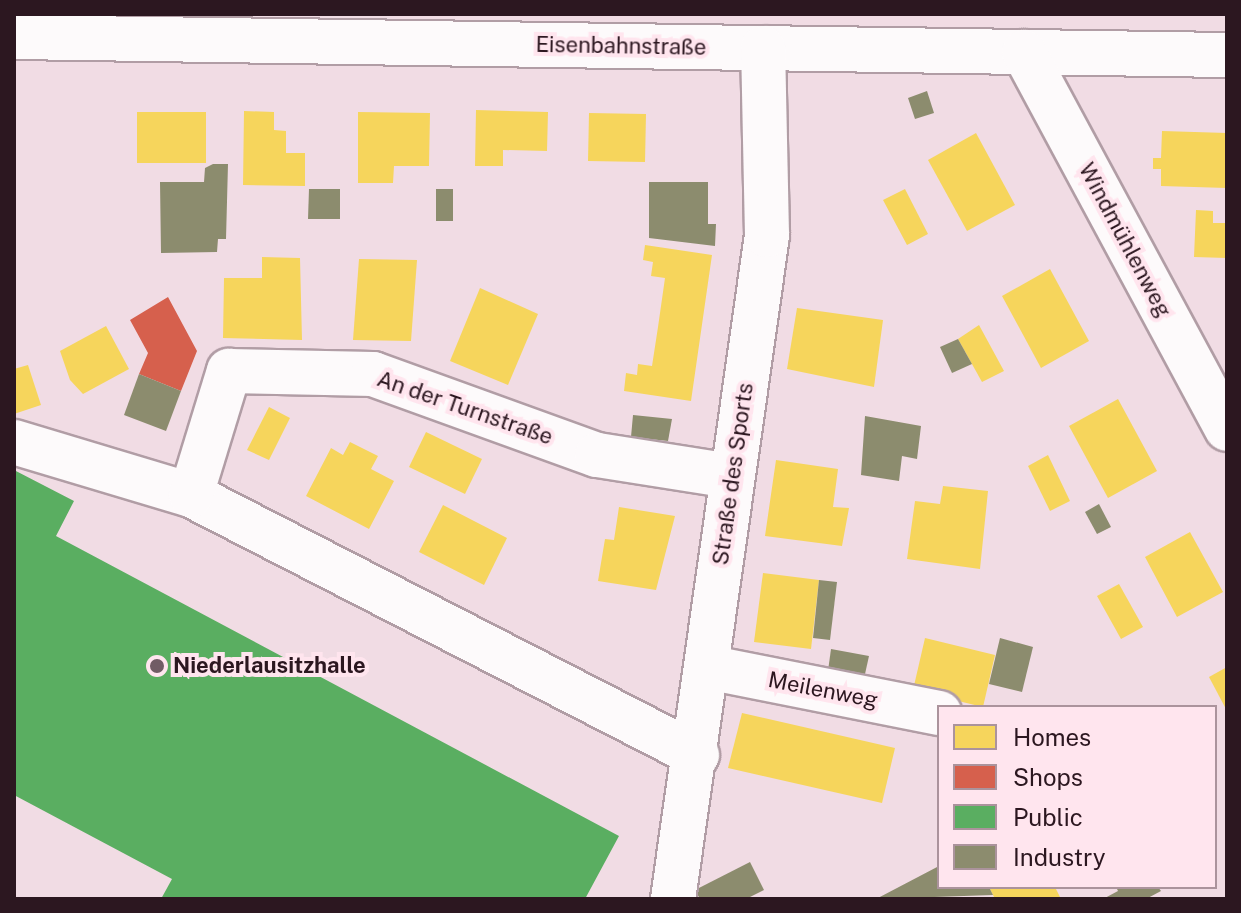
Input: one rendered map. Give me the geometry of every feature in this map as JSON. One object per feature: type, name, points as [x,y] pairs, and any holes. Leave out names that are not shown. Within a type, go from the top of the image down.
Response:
[{"type":"street","name":"Eisenbahnstraße","points":[[14,37],[1227,55]]},
{"type":"street","name":"Straße des Sports","points":[[673,899],[697,755],[731,476],[767,235],[763,48]]},
{"type":"street","name":"Windmühlenweg","points":[[1024,52],[1227,429]]},
{"type":"street","name":"An der Turnstraße","points":[[191,495],[229,371],[373,374],[597,455],[731,476]]},
{"type":"street","points":[[14,442],[191,495],[697,755]]},
{"type":"street","name":"Meilenweg","points":[[707,667],[937,713]]},
{"type":"building: Homes","points":[[476,110],[548,112],[547,151],[503,150],[503,166],[475,166]]},
{"type":"building: Homes","points":[[244,111],[274,112],[274,130],[286,131],[286,153],[305,153],[305,186],[243,185]]},
{"type":"building: Homes","points":[[137,112],[206,112],[206,163],[137,163]]},
{"type":"building: Homes","points":[[358,112],[430,113],[429,166],[394,166],[393,183],[358,183]]},
{"type":"building: Homes","points":[[589,113],[646,114],[645,162],[588,161]]},
{"type":"building: Homes","points":[[1162,131],[1227,133],[1227,188],[1161,186],[1161,169],[1153,169],[1153,158],[1161,158]]},
{"type":"building: Homes","points":[[976,133],[1015,205],[967,231],[928,160]]},
{"type":"building: Homes","points":[[905,189],[928,234],[907,245],[883,200]]},
{"type":"building: Homes","points":[[1196,210],[1213,211],[1213,223],[1227,223],[1227,258],[1194,257]]},
{"type":"building: Homes","points":[[645,245],[712,255],[691,401],[624,391],[626,373],[637,375],[638,364],[652,366],[658,327],[665,278],[651,276],[653,262],[643,260]]},
{"type":"building: Homes","points":[[262,257],[300,258],[302,340],[223,338],[224,278],[262,278]]},
{"type":"building: Homes","points":[[359,259],[417,260],[411,341],[353,340]]},
{"type":"building: Homes","points":[[1050,269],[1089,341],[1041,368],[1002,296]]},
{"type":"building: Homes","points":[[480,288],[538,314],[508,385],[450,361]]},
{"type":"building: Homes","points":[[797,308],[883,320],[874,387],[787,369]]},
{"type":"building: Homes","points":[[979,325],[1004,371],[982,382],[958,339]]},
{"type":"building: Homes","points":[[106,326],[129,369],[83,394],[70,380],[60,351]]},
{"type":"building: Homes","points":[[28,365],[41,405],[14,414],[14,369]]},
{"type":"building: Homes","points":[[1118,399],[1157,471],[1108,498],[1069,426]]},
{"type":"building: Homes","points":[[269,407],[290,418],[269,460],[247,450]]},
{"type":"building: Homes","points":[[426,432],[482,459],[465,494],[409,467]]},
{"type":"building: Homes","points":[[350,442],[378,456],[371,469],[394,481],[369,529],[306,496],[331,448],[343,455]]},
{"type":"building: Homes","points":[[1048,455],[1070,501],[1050,511],[1028,466]]},
{"type":"building: Homes","points":[[776,460],[838,469],[833,507],[849,508],[842,546],[765,536]]},
{"type":"building: Homes","points":[[943,486],[988,491],[980,569],[907,559],[915,501],[940,504]]},
{"type":"building: Homes","points":[[443,505],[507,538],[484,585],[419,552]]},
{"type":"building: Homes","points":[[619,507],[675,516],[656,590],[598,581],[605,539],[614,540]]},
{"type":"building: Homes","points":[[1190,532],[1223,592],[1177,617],[1145,557]]},
{"type":"building: Homes","points":[[763,573],[819,580],[811,649],[754,642]]},
{"type":"building: Homes","points":[[1119,584],[1143,627],[1121,639],[1097,596]]},
{"type":"building: Homes","points":[[925,638],[995,655],[983,705],[913,690]]},
{"type":"building: Homes","points":[[1227,667],[1227,711],[1209,677]]},
{"type":"building: Homes","points":[[742,713],[895,748],[882,803],[728,768]]},
{"type":"building: Homes","points":[[990,889],[1056,889],[1061,899],[995,899]]},
{"type":"building: Shops","points":[[168,297],[197,351],[181,391],[139,374],[148,353],[130,320]]},
{"type":"building: Public","name":"Niederlausitzhalle","points":[[14,470],[74,501],[56,536],[619,836],[585,899],[161,899],[172,879],[14,795]]},
{"type":"building: Industry","points":[[927,91],[934,113],[915,119],[908,98]]},
{"type":"building: Industry","points":[[213,164],[228,164],[226,239],[218,239],[217,252],[161,253],[160,182],[204,182],[205,168]]},
{"type":"building: Industry","points":[[649,182],[708,182],[708,224],[716,224],[715,246],[649,238]]},
{"type":"building: Industry","points":[[309,189],[340,189],[340,219],[308,219]]},
{"type":"building: Industry","points":[[436,189],[453,189],[453,221],[436,221]]},
{"type":"building: Industry","points":[[958,339],[972,364],[952,373],[940,347]]},
{"type":"building: Industry","points":[[139,374],[181,391],[166,431],[124,415]]},
{"type":"building: Industry","points":[[633,415],[672,419],[668,441],[631,437]]},
{"type":"building: Industry","points":[[865,416],[921,426],[917,459],[902,456],[899,481],[861,475]]},
{"type":"building: Industry","points":[[1099,504],[1111,527],[1097,534],[1085,512]]},
{"type":"building: Industry","points":[[819,580],[837,582],[830,640],[813,638]]},
{"type":"building: Industry","points":[[1000,638],[1033,647],[1022,692],[989,684]]},
{"type":"building: Industry","points":[[831,649],[869,656],[863,683],[827,678]]},
{"type":"building: Industry","points":[[750,862],[764,890],[746,899],[700,899],[695,890]]},
{"type":"building: Industry","points":[[937,867],[937,889],[990,889],[993,895],[876,899]]},
{"type":"building: Industry","points":[[1118,891],[1161,891],[1146,899],[1103,899]]},
{"type":"place","name":"Niederlausitzhalle","points":[[157,666]]}]
